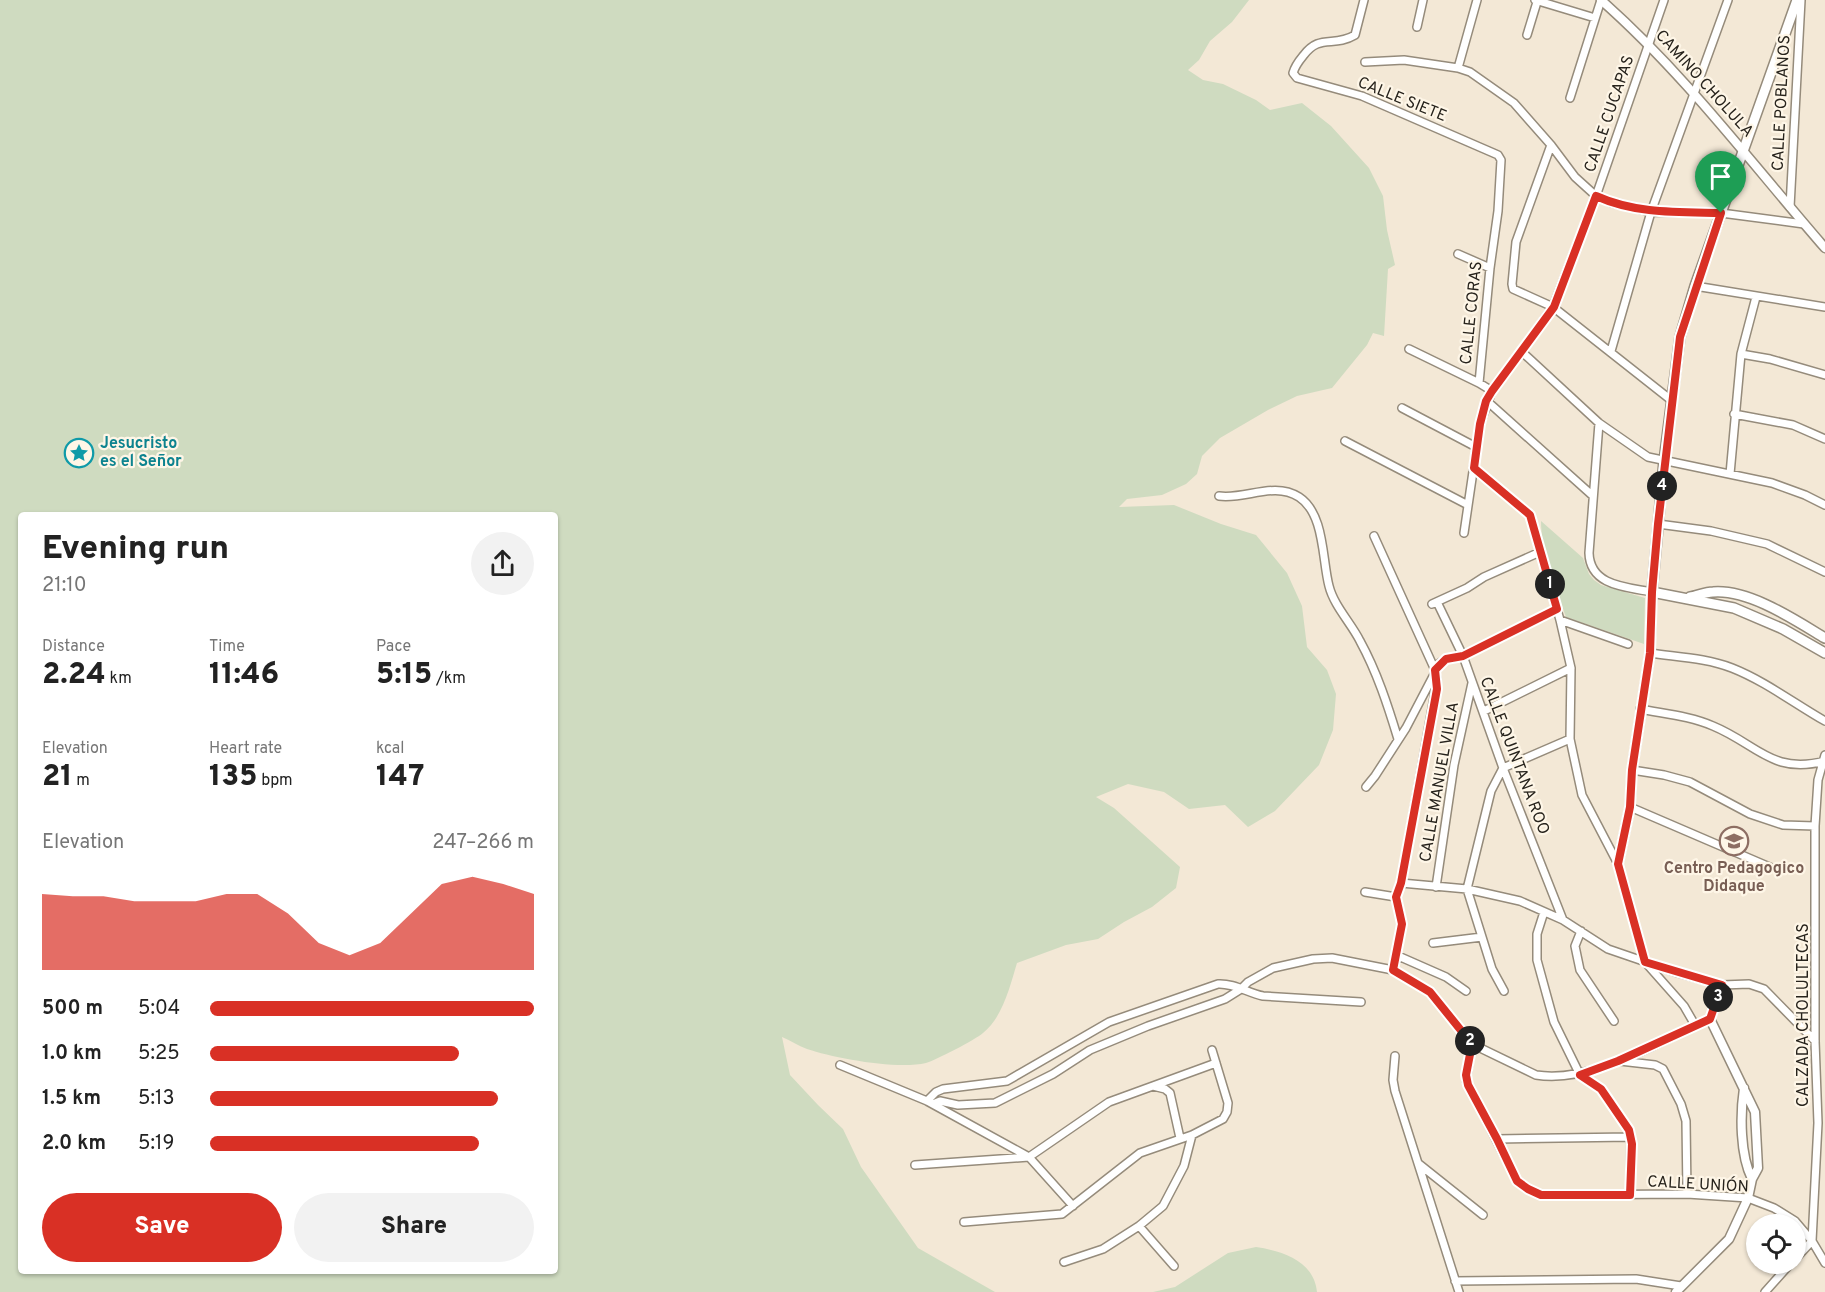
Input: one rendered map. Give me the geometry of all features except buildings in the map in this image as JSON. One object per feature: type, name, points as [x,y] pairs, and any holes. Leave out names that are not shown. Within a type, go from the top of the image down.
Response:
[{"type":"main road","points":[[1797,0],[1695,286],[1680,337],[1664,461],[1652,592],[1734,608],[1783,629],[1825,653]]},
{"type":"main road","points":[[1687,598],[1712,592],[1749,598],[1787,615],[1825,638]]},
{"type":"street","name":"CALLE SIETE","points":[[1364,0],[1355,35],[1346,40],[1317,42],[1310,46],[1295,67],[1293,73],[1297,78],[1362,96],[1500,157]]},
{"type":"street","points":[[1417,27],[1423,0]]},
{"type":"street","points":[[1458,68],[1477,0]]},
{"type":"street","points":[[1570,98],[1601,0]]},
{"type":"street","name":"CAMINO CHOLULA","points":[[1601,0],[1649,43],[1825,248]]},
{"type":"street","name":"CALLE CUCAPAS","points":[[1492,391],[1554,307],[1596,196],[1664,0]]},
{"type":"street","points":[[1611,351],[1651,212],[1728,0]]},
{"type":"street","name":"CALLE POBLANOS","points":[[1790,208],[1801,0]]},
{"type":"street","points":[[1527,35],[1536,1],[1595,18]]},
{"type":"street","points":[[1365,62],[1404,60],[1470,72],[1514,103],[1575,177],[1596,196],[1612,203],[1651,212],[1721,213],[1804,224]]},
{"type":"street","points":[[1551,146],[1516,242],[1513,289],[1554,307],[1671,400]]},
{"type":"street","name":"CALLE CORAS","points":[[1492,391],[1479,383],[1498,210],[1500,157]]},
{"type":"street","points":[[1458,254],[1490,268]]},
{"type":"street","points":[[1695,286],[1825,307]]},
{"type":"street","points":[[1730,474],[1741,354],[1756,297]]},
{"type":"street","points":[[1409,349],[1479,383]]},
{"type":"street","points":[[1521,351],[1599,423],[1648,457],[1772,483],[1825,505]]},
{"type":"street","points":[[1741,354],[1770,358],[1825,375]]},
{"type":"street","points":[[1464,533],[1480,424],[1486,401],[1492,391]]},
{"type":"street","points":[[1486,401],[1593,496]]},
{"type":"street","points":[[1402,408],[1476,447]]},
{"type":"street","points":[[1734,414],[1793,425],[1825,439]]},
{"type":"street","points":[[1599,423],[1589,553],[1591,566],[1594,573],[1609,582],[1652,592],[1650,653],[1632,770],[1630,807],[1618,864]]},
{"type":"street","points":[[1345,441],[1468,505]]},
{"type":"street","points":[[1474,468],[1530,515],[1571,668],[1569,739],[1582,795],[1618,864],[1645,962],[1683,1006],[1695,1025]]},
{"type":"street","points":[[1219,496],[1275,490],[1290,492],[1301,498],[1309,507],[1322,535],[1330,591],[1361,642],[1386,701],[1398,739]]},
{"type":"street","points":[[1658,524],[1711,531],[1767,544],[1825,573]]},
{"type":"street","points":[[1374,536],[1435,670],[1437,689],[1401,883],[1396,897],[1402,924],[1393,970]]},
{"type":"street","name":"CALLE QUINTANA ROO","points":[[1540,552],[1484,577],[1435,603],[1463,656],[1503,768],[1563,920]]},
{"type":"street","points":[[1366,787],[1376,776],[1415,713],[1435,670],[1446,659],[1463,656],[1557,609]]},
{"type":"street","points":[[1560,620],[1628,644]]},
{"type":"street","points":[[1650,653],[1713,662],[1731,668],[1825,721]]},
{"type":"street","name":"CALLE MANUEL VILLA","points":[[1484,711],[1571,668]]},
{"type":"street","name":"CALLE MANUEL VILLA","points":[[1436,886],[1454,765],[1472,683]]},
{"type":"street","points":[[1640,709],[1701,721],[1782,763],[1808,765],[1824,759]]},
{"type":"street","points":[[1504,991],[1497,980],[1467,889],[1491,791],[1503,768],[1569,739]]},
{"type":"street","name":"CALZADA CHOLULTECAS","points":[[1812,1241],[1822,1125],[1815,1041],[1821,907],[1815,826],[1818,780],[1824,759]]},
{"type":"street","points":[[1632,770],[1690,782],[1750,814],[1784,825],[1815,826]]},
{"type":"street","points":[[1630,807],[1772,868]]},
{"type":"street","points":[[1401,883],[1467,889],[1520,901],[1563,920],[1608,949],[1722,985],[1749,984],[1764,989],[1815,1041]]},
{"type":"street","points":[[1365,892],[1396,897]]},
{"type":"street","points":[[1544,912],[1537,934],[1537,960],[1554,1022],[1580,1075],[1601,1089],[1629,1130],[1630,1195]]},
{"type":"street","points":[[1581,931],[1575,946],[1580,970],[1614,1021]]},
{"type":"street","points":[[1433,943],[1482,937]]},
{"type":"street","points":[[1396,955],[1446,977],[1466,991]]},
{"type":"street","points":[[930,1102],[940,1101],[958,1105],[995,1103],[1053,1074],[1090,1050],[1148,1026],[1225,999],[1248,982],[1273,968],[1313,959],[1332,958],[1393,970],[1430,992],[1472,1044],[1536,1076],[1580,1075],[1618,1061],[1710,1019]]},
{"type":"street","points":[[930,1102],[936,1092],[943,1089],[1007,1081],[1108,1022],[1218,984],[1227,983],[1263,996],[1361,1002]]},
{"type":"street","points":[[1455,1281],[1636,1279],[1679,1289],[1729,1239],[1748,1198],[1752,1179],[1758,1168],[1755,1112],[1710,1019],[1722,985]]},
{"type":"street","points":[[1141,1011],[1148,1026]]},
{"type":"street","name":"CALLE UNIÓN","points":[[1472,1044],[1466,1080],[1517,1181],[1534,1192],[1541,1195],[1687,1194],[1748,1198],[1774,1208],[1795,1221],[1812,1241],[1825,1263]]},
{"type":"street","points":[[964,1222],[1062,1214],[1140,1153],[1192,1135],[1223,1119],[1228,1103],[1212,1050]]},
{"type":"street","points":[[1395,1056],[1393,1085],[1459,1292]]},
{"type":"street","points":[[1618,1061],[1655,1065],[1663,1069],[1681,1104],[1686,1121],[1687,1194]]},
{"type":"street","points":[[915,1165],[1029,1157],[1109,1101],[1216,1063]]},
{"type":"street","points":[[840,1065],[930,1102],[1029,1157],[1073,1206]]},
{"type":"street","points":[[1151,1085],[1170,1093],[1180,1138]]},
{"type":"street","points":[[1744,1088],[1740,1110],[1746,1167],[1752,1179]]},
{"type":"street","points":[[1064,1262],[1103,1249],[1139,1226],[1163,1206],[1184,1166],[1192,1135]]},
{"type":"street","points":[[1497,1139],[1630,1137]]},
{"type":"street","points":[[1419,1164],[1483,1215]]},
{"type":"street","points":[[1139,1226],[1174,1266]]},
{"type":"street","points":[[1806,1247],[1812,1241]]},
{"type":"street","points":[[1765,1292],[1781,1274]]},
{"type":"green space","points":[[0,0],[1249,0],[1232,22],[1210,41],[1199,60],[1188,70],[1203,80],[1223,84],[1256,100],[1270,110],[1302,103],[1331,126],[1369,168],[1383,196],[1387,230],[1395,265],[1388,269],[1384,336],[1373,333],[1367,345],[1332,388],[1297,396],[1220,438],[1202,456],[1197,474],[1186,484],[1162,495],[1127,499],[1119,507],[1174,505],[1256,535],[1287,573],[1302,606],[1307,647],[1327,670],[1336,694],[1333,730],[1319,765],[1275,811],[1248,827],[1225,805],[1189,809],[1164,792],[1128,784],[1096,797],[1114,808],[1180,867],[1176,888],[1152,907],[1098,939],[1066,945],[1017,963],[1005,1001],[996,1019],[983,1033],[964,1045],[926,1063],[899,1065],[849,1059],[819,1052],[804,1048],[782,1037],[790,1075],[843,1129],[861,1167],[918,1248],[995,1292],[0,1292]]},
{"type":"green space","points":[[1541,521],[1583,558],[1594,580],[1601,585],[1645,598],[1644,644],[1566,617],[1546,557]]},
{"type":"green space","points":[[1256,1247],[1276,1251],[1296,1259],[1310,1272],[1317,1292],[1153,1292],[1175,1287],[1228,1253]]},
{"type":"place","name":"Jesucristo es el Señor","points":[[79,453]]},
{"type":"place","name":"Centro Pedagogico Didaque","points":[[1734,841]]},
{"type":"route","points":[[1596,196],[1612,203],[1651,212],[1721,213],[1680,337],[1658,524],[1650,653],[1632,770],[1630,807],[1618,864],[1645,962],[1722,985],[1710,1019],[1618,1061],[1580,1075],[1601,1089],[1629,1130],[1632,1144],[1630,1195],[1541,1195],[1517,1181],[1468,1085],[1466,1075],[1472,1044],[1430,992],[1393,970],[1402,924],[1396,902],[1396,892],[1401,883],[1437,689],[1435,670],[1446,659],[1463,656],[1557,609],[1530,515],[1474,468],[1480,424],[1486,401],[1492,391],[1554,307],[1596,196]]}]
